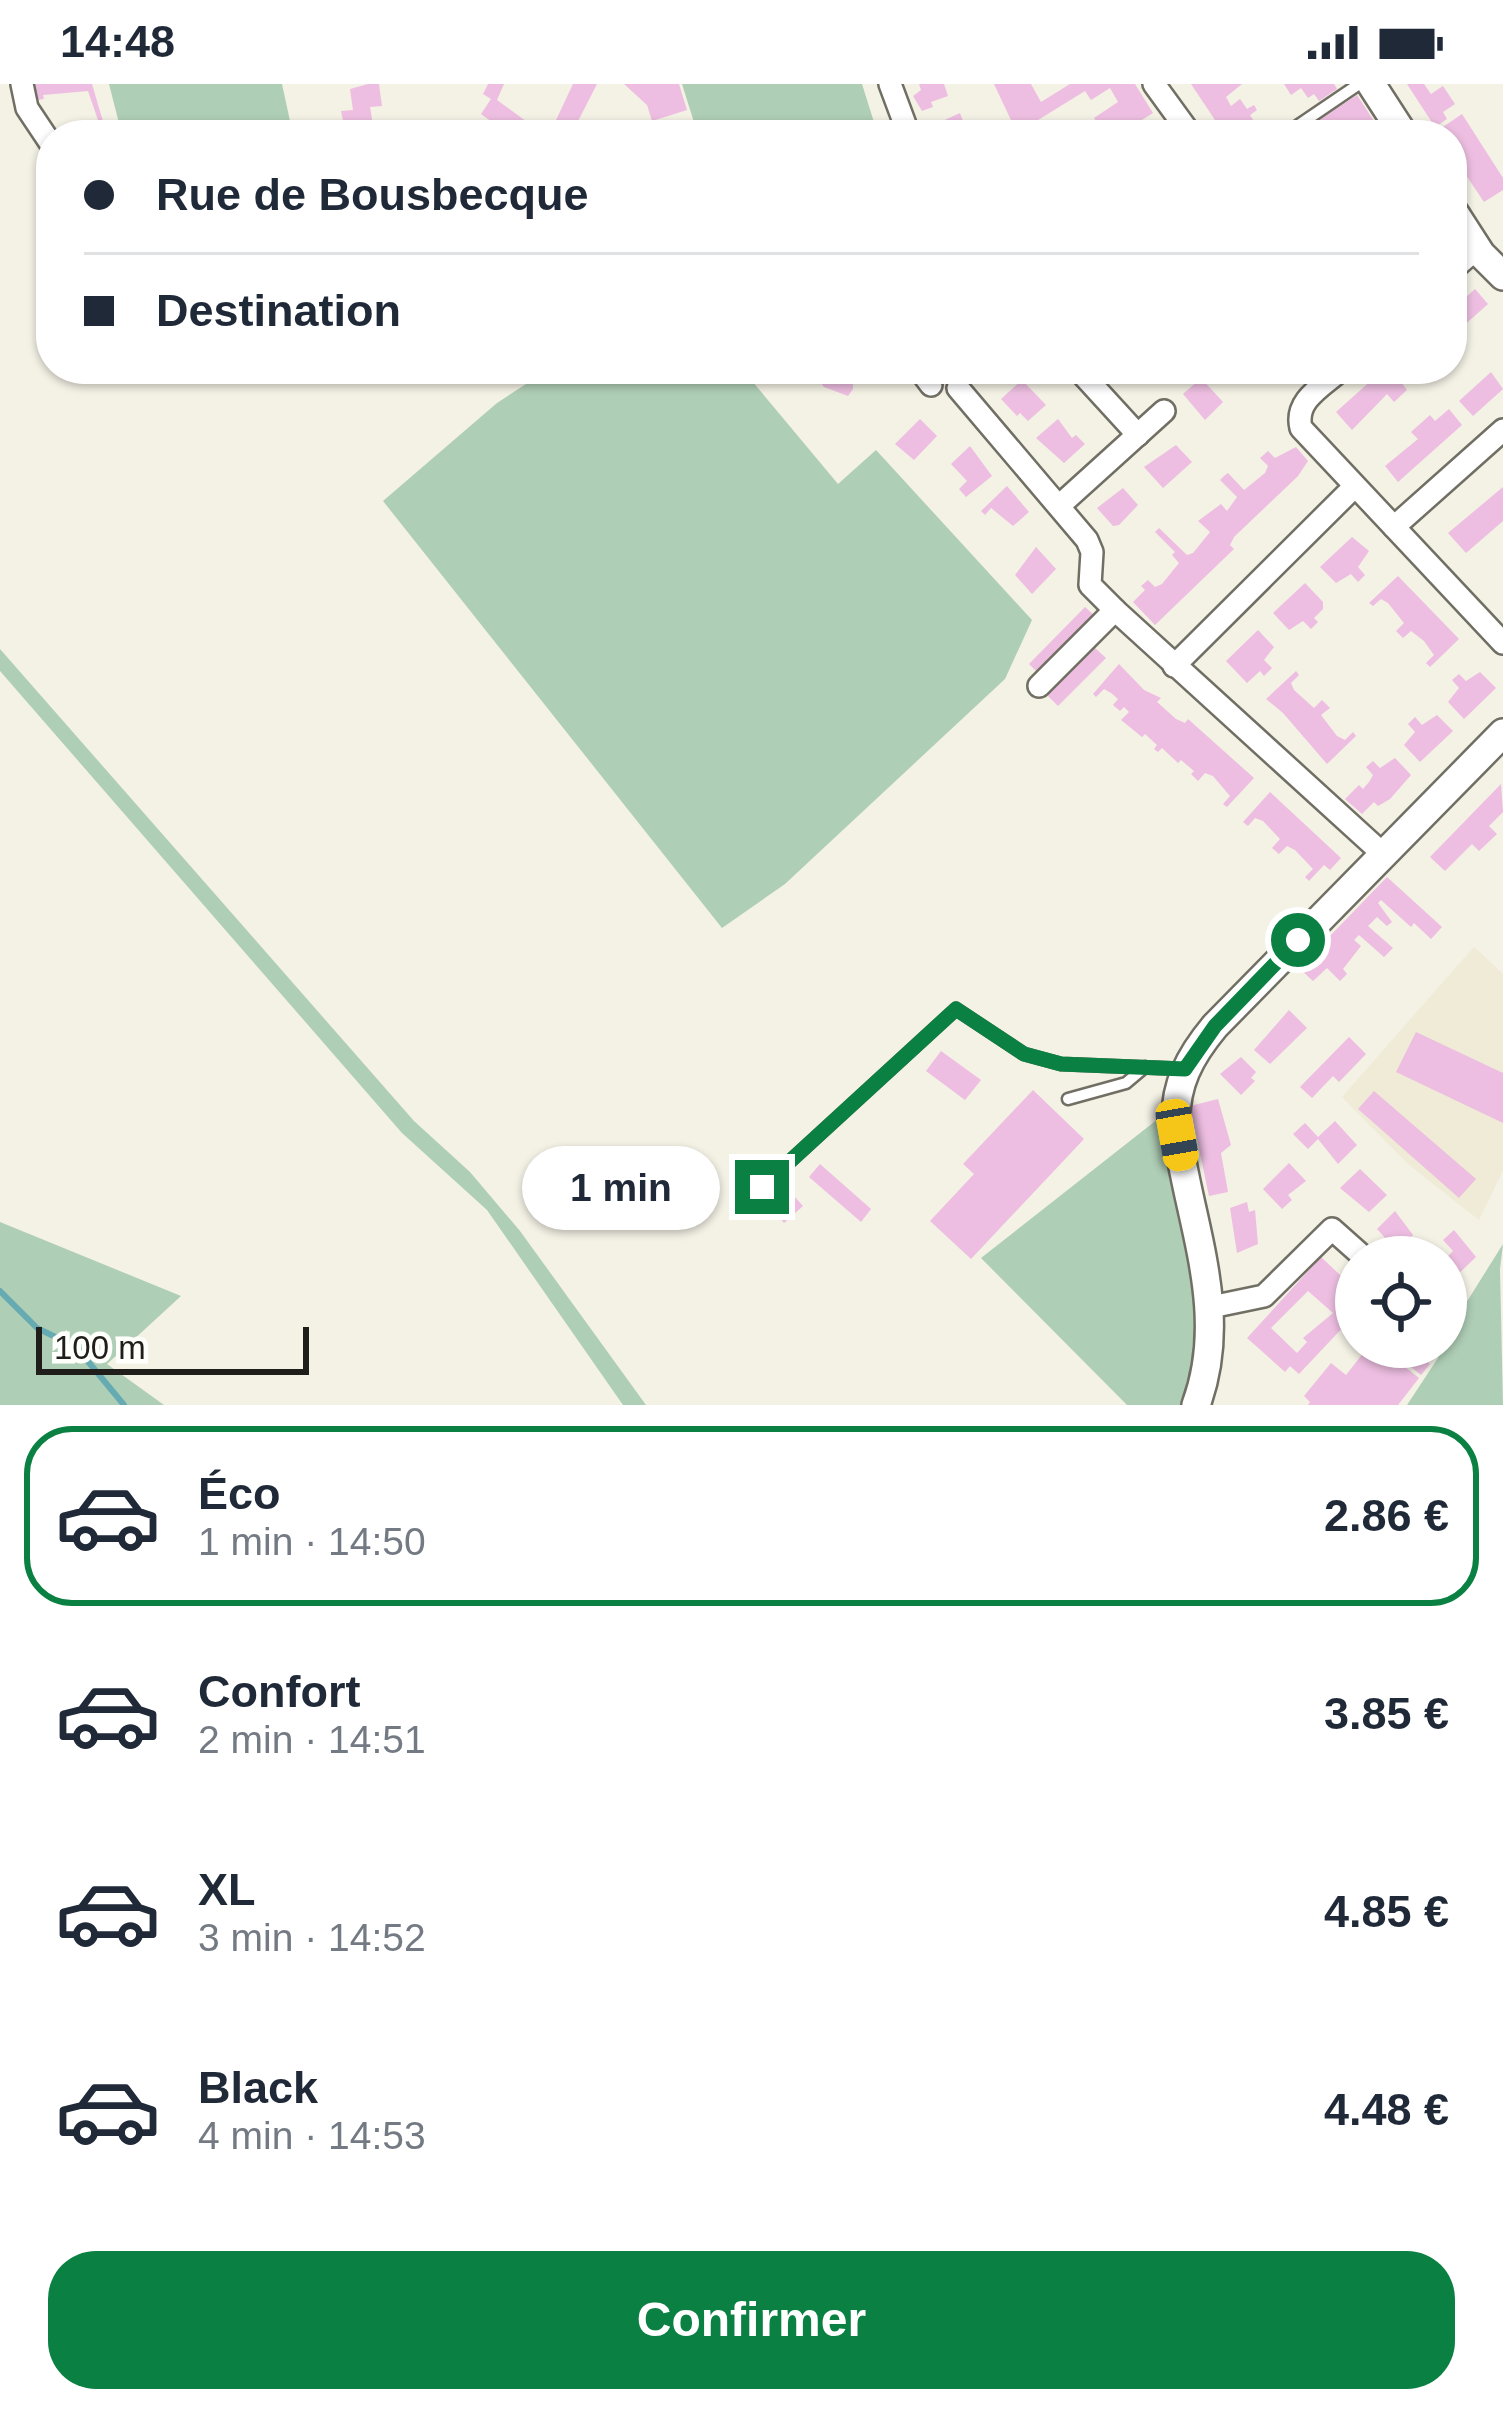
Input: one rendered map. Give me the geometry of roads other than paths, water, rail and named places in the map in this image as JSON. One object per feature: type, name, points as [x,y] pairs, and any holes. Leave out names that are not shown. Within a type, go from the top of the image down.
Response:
[{"type":"street","points":[[22,84],[36,123]]},
{"type":"street","points":[[890,84],[903,120]]},
{"type":"street","points":[[1154,84],[1180,120]]},
{"type":"street","points":[[1371,84],[1394,120]]},
{"type":"street","points":[[1467,232],[1503,276]]},
{"type":"street","points":[[1467,257],[1477,248]]},
{"type":"street","points":[[1096,384],[1138,435]]},
{"type":"street","points":[[1325,384],[1304,402],[1298,415],[1303,432],[1503,644]]},
{"type":"street","points":[[958,388],[1090,543],[1090,585],[1383,854]]},
{"type":"street","points":[[1059,506],[1164,411]]},
{"type":"street","points":[[1394,527],[1503,430]]},
{"type":"street","points":[[1174,666],[1354,487]]},
{"type":"street","points":[[1039,686],[1115,610]]},
{"type":"street","points":[[1196,1405],[1210,1351],[1211,1306],[1176,1126],[1185,1069],[1215,1026],[1503,733]]},
{"type":"street","points":[[1211,1306],[1264,1296],[1332,1229],[1340,1236]]},
{"type":"lane","points":[[1307,120],[1359,84]]},
{"type":"lane","points":[[762,1187],[956,1009],[1024,1054],[1061,1064],[1185,1069]]},
{"type":"lane","points":[[1068,1099],[1126,1083],[1145,1067]]},
{"type":"waterway","points":[[0,1291],[37,1328],[76,1347],[124,1405]]}]
